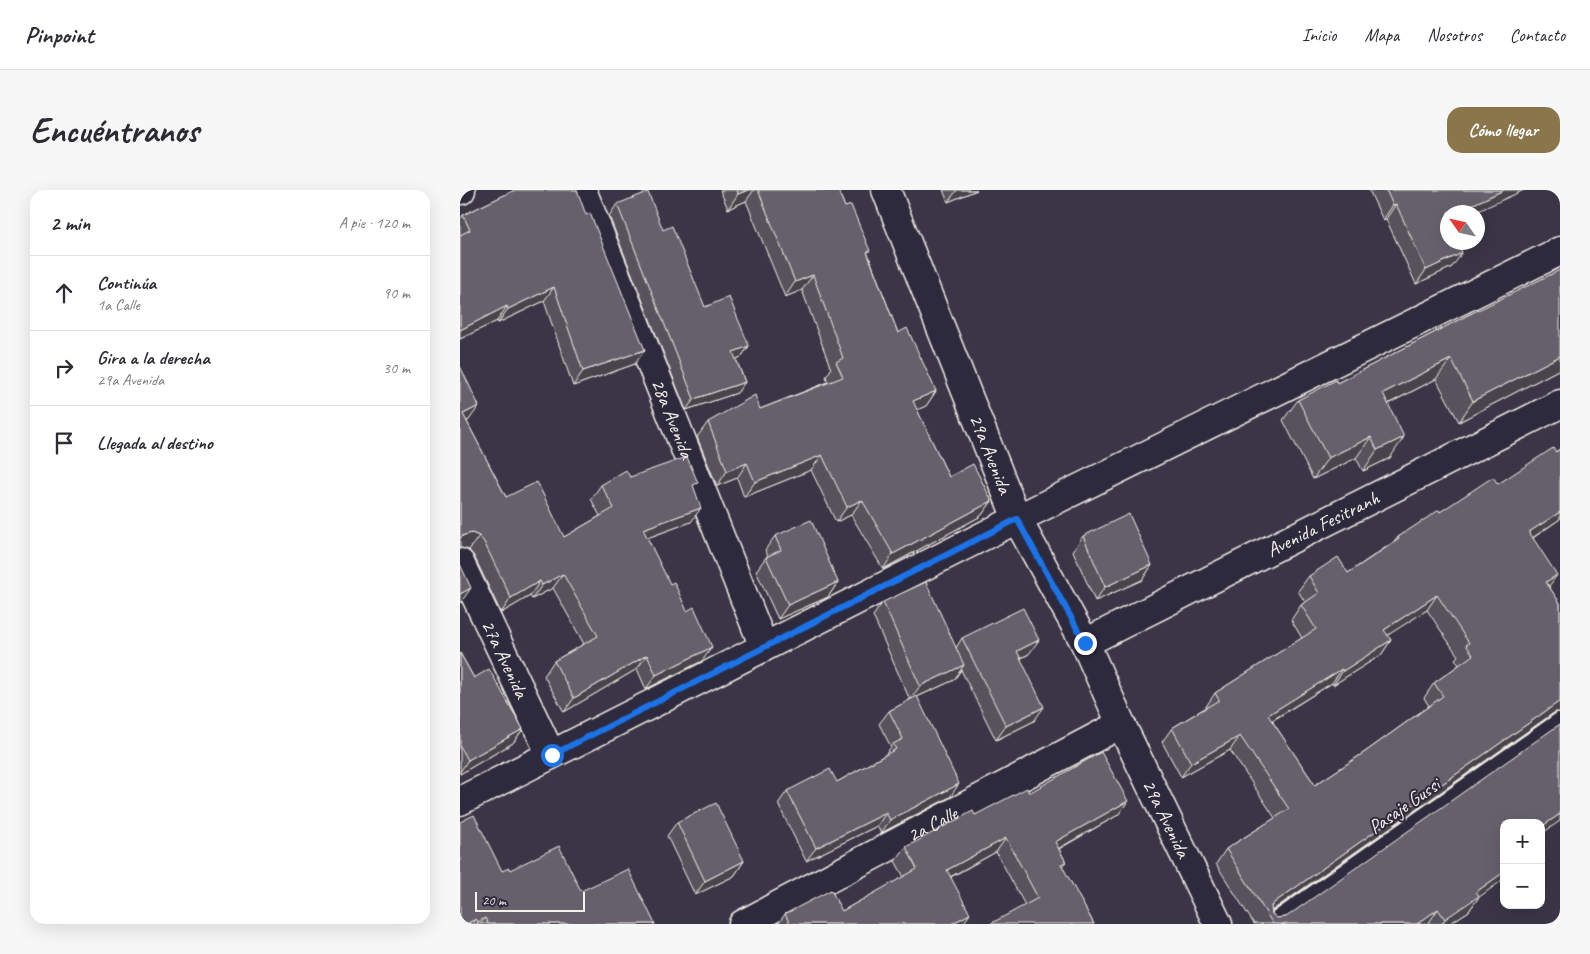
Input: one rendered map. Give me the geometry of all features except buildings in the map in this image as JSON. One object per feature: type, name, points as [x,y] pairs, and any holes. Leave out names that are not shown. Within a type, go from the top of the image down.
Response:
[{"type":"street","name":"28a Avenida","points":[[582,190],[764,647]]},
{"type":"street","name":"29a Avenida","points":[[886,190],[1017,519],[1085,643],[1121,724],[1218,924]]},
{"type":"street","points":[[460,801],[1017,519],[1560,251]]},
{"type":"street","name":"Avenida Fesitranh","points":[[1085,643],[1560,404]]},
{"type":"street","name":"27a Avenida","points":[[460,563],[552,755]]},
{"type":"street","name":"2a Calle","points":[[743,924],[1121,724]]},
{"type":"lane","name":"Pasaje Gussi","points":[[1270,924],[1560,720]]},
{"type":"route","points":[[552,755],[1017,519],[1085,643]]}]
